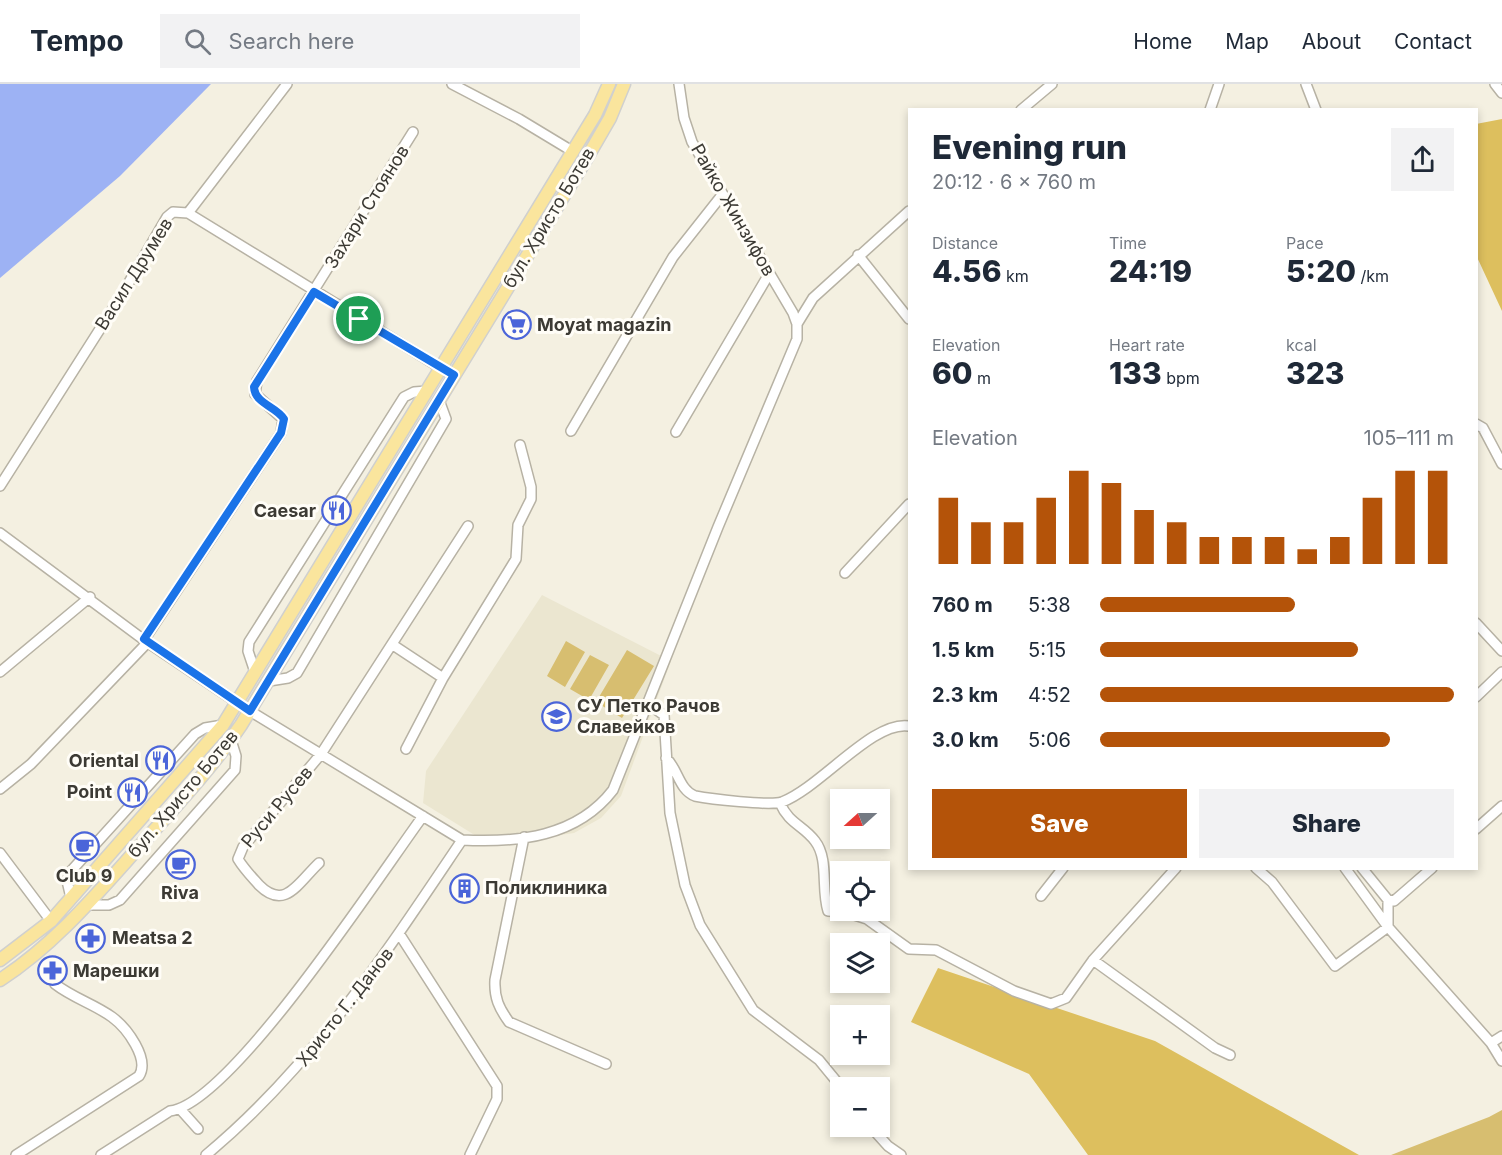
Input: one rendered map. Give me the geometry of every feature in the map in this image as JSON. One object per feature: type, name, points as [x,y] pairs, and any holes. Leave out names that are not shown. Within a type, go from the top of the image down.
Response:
[{"type":"main road","name":"бул. Христо Ботев","points":[[0,960],[51,921],[223,725],[595,115],[609,84]]},
{"type":"main road","name":"бул. Христо Ботев","points":[[0,980],[47,945],[86,905],[196,783],[231,740],[588,156],[624,84]]},
{"type":"street","name":"Васил Друмев","points":[[0,486],[121,296],[167,217],[173,212],[188,213],[287,84]]},
{"type":"street","points":[[452,84],[519,119],[572,151]]},
{"type":"street","name":"Райко Жинзифов","points":[[679,84],[684,118],[692,142],[770,274],[797,328]]},
{"type":"street","points":[[1023,108],[1052,84]]},
{"type":"street","points":[[1211,108],[1219,84]]},
{"type":"street","points":[[1306,84],[1315,108]]},
{"type":"street","points":[[1495,84],[1502,93]]},
{"type":"street","name":"Захари Стоянов","points":[[146,641],[281,433],[284,419],[276,410],[258,399],[254,387],[413,132]]},
{"type":"street","points":[[571,431],[673,258],[722,195]]},
{"type":"street","points":[[0,533],[90,597],[146,641],[250,711],[462,840],[551,834],[584,819],[614,790],[632,748],[646,703],[663,669],[797,328],[813,298],[908,212]]},
{"type":"street","points":[[188,213],[314,292],[454,375]]},
{"type":"street","points":[[858,255],[908,318]]},
{"type":"street","points":[[676,432],[770,274]]},
{"type":"street","points":[[255,672],[248,651],[249,642],[404,397],[414,392],[427,391]]},
{"type":"street","points":[[269,681],[288,678],[297,673],[446,419],[439,400]]},
{"type":"street","points":[[1478,425],[1483,428],[1502,464]]},
{"type":"street","points":[[406,749],[443,678],[516,559],[518,525],[531,499],[531,487],[520,445]]},
{"type":"street","points":[[845,573],[908,505]]},
{"type":"street","points":[[321,754],[468,526]]},
{"type":"street","points":[[0,672],[90,597]]},
{"type":"street","points":[[1478,626],[1502,651]]},
{"type":"street","points":[[0,789],[31,764],[146,641]]},
{"type":"street","points":[[393,645],[443,678]]},
{"type":"street","points":[[1478,695],[1502,672]]},
{"type":"street","points":[[646,703],[664,715],[670,813],[685,885],[700,925],[753,1010],[819,1060],[833,1077]]},
{"type":"street","points":[[71,898],[68,881],[70,871],[195,734],[205,728],[223,725]]},
{"type":"street","points":[[666,758],[675,768],[685,790],[695,796],[780,803],[826,775],[884,729],[900,725],[908,726]]},
{"type":"street","points":[[86,905],[109,905],[120,900],[235,770],[236,756],[231,740]]},
{"type":"street","name":"Руси Русев","points":[[319,863],[285,895],[276,897],[268,893],[238,859],[243,847],[321,754]]},
{"type":"street","points":[[780,803],[786,817],[816,841],[823,860],[823,896],[828,911],[844,912],[867,919],[909,949],[936,950],[1014,991],[1051,1004],[1066,999],[1093,960],[1174,870]]},
{"type":"street","points":[[1478,827],[1502,806]]},
{"type":"street","points":[[101,1155],[170,1111],[181,1110],[201,1098],[270,1027],[423,816]]},
{"type":"street","points":[[524,837],[495,980],[494,995],[509,1022],[606,1064]]},
{"type":"street","name":"Христо Г. Данов","points":[[206,1155],[294,1072],[400,935],[462,840]]},
{"type":"street","points":[[0,853],[51,921]]},
{"type":"street","points":[[0,871],[9,865]]},
{"type":"street","points":[[1041,896],[1061,870]]},
{"type":"street","points":[[1258,870],[1272,882],[1335,966],[1388,927]]},
{"type":"street","points":[[1346,870],[1388,927],[1491,1043],[1502,1061]]},
{"type":"street","points":[[1364,870],[1388,900],[1388,927]]},
{"type":"street","points":[[1388,900],[1398,898],[1430,870]]},
{"type":"street","points":[[400,935],[497,1086],[497,1099],[470,1155]]},
{"type":"street","points":[[1093,960],[1189,1030],[1230,1055]]},
{"type":"street","points":[[15,1155],[139,1076],[143,1069],[141,1056],[117,1021],[55,984]]},
{"type":"street","points":[[1491,1043],[1502,1036]]},
{"type":"street","points":[[181,1110],[198,1129]]},
{"type":"street","points":[[880,1137],[901,1155]]},
{"type":"shaded area","points":[[1502,119],[1502,311],[1478,259],[1478,124]]},
{"type":"shaded area","name":"СУ Петко Рачов Славейков","points":[[542,595],[671,661],[621,796],[601,818],[574,833],[527,840],[481,839],[423,803],[426,771]]},
{"type":"shaded area","points":[[566,641],[585,652],[565,687],[547,676]]},
{"type":"shaded area","points":[[627,650],[654,666],[622,718],[596,702]]},
{"type":"shaded area","points":[[590,655],[609,665],[589,700],[570,689]]},
{"type":"shaded area","points":[[938,968],[1155,1041],[1359,1155],[1088,1155],[1029,1074],[911,1022]]},
{"type":"shaded area","points":[[1502,1110],[1502,1155],[1391,1155],[1489,1117]]},
{"type":"water","points":[[0,84],[211,84],[120,176],[0,278]]},
{"type":"place","name":"Moyat magazin","points":[[516,325]]},
{"type":"place","name":"Caesar","points":[[337,511]]},
{"type":"place","name":"СУ Петко Рачов Славейков","points":[[556,716]]},
{"type":"place","name":"Oriental","points":[[160,761]]},
{"type":"place","name":"Point","points":[[133,792]]},
{"type":"place","name":"Club 9","points":[[84,847]]},
{"type":"place","name":"Riva","points":[[180,864]]},
{"type":"place","name":"Поликлиника","points":[[464,888]]},
{"type":"place","name":"Meatsa 2","points":[[91,938]]},
{"type":"place","name":"Марешки","points":[[52,971]]},
{"type":"route","points":[[314,292],[359,319],[454,375],[250,711],[144,639],[183,584],[281,433],[284,419],[276,410],[258,399],[254,387],[314,292]]}]
